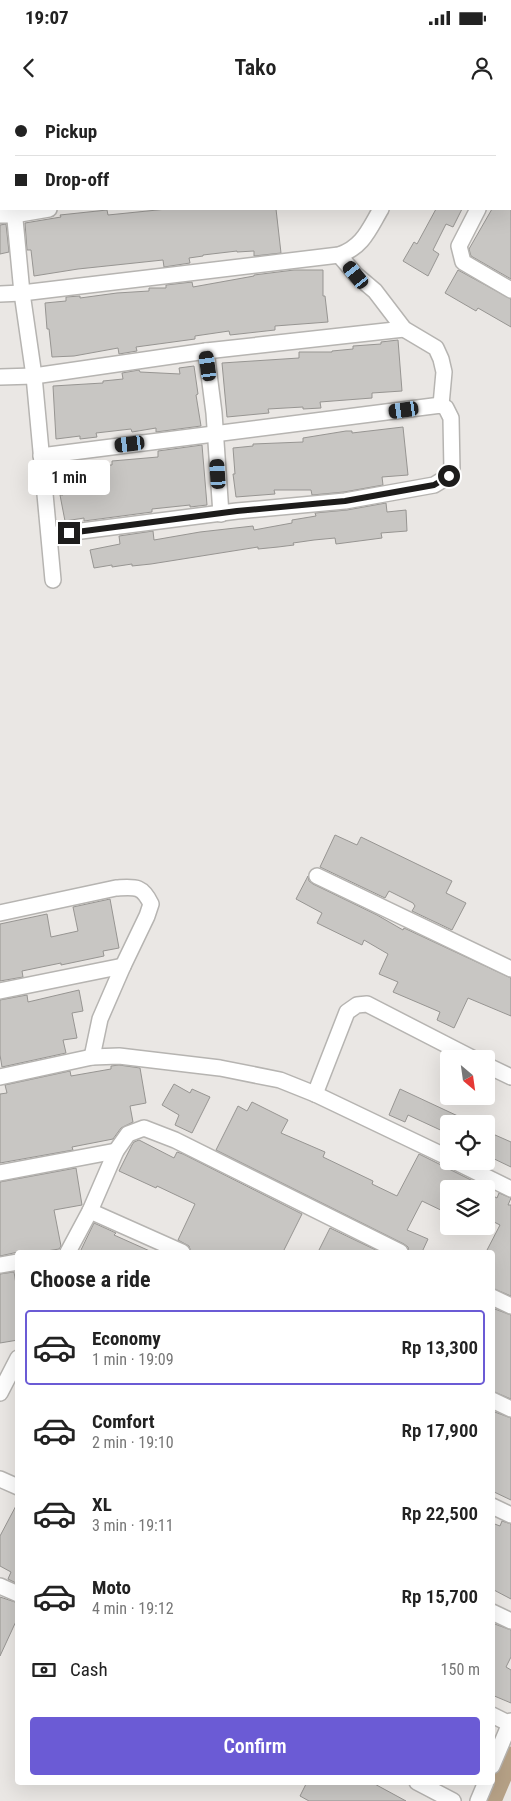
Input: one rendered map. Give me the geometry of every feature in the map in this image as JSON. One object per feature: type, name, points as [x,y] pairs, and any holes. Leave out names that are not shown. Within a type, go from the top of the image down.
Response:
[{"type":"street","points":[[39,210],[9,213],[34,376],[53,580]]},
{"type":"street","points":[[0,294],[22,293],[339,255],[349,251],[361,242],[380,210]]},
{"type":"street","points":[[477,210],[459,246],[463,262],[511,290]]},
{"type":"street","points":[[339,255],[356,275],[375,291],[404,329],[436,348],[442,359],[444,372],[441,405]]},
{"type":"street","points":[[0,377],[34,376],[206,350],[404,329]]},
{"type":"street","points":[[206,350],[216,434],[221,514]]},
{"type":"street","points":[[41,456],[441,405],[446,408],[451,418],[452,471],[449,476],[434,485],[345,501],[50,535]]},
{"type":"street","points":[[317,876],[511,969]]},
{"type":"street","points":[[0,913],[116,888],[132,887],[141,889],[151,904],[100,1019],[92,1057]]},
{"type":"street","points":[[0,991],[122,966]]},
{"type":"street","points":[[315,1094],[347,1012],[357,1005],[367,1004],[456,1050]]},
{"type":"street","points":[[0,1077],[92,1057],[119,1056],[220,1068],[280,1080],[315,1094],[440,1154]]},
{"type":"street","points":[[495,1069],[511,1077]]},
{"type":"street","points":[[67,1250],[90,1210],[116,1151],[128,1134],[144,1128],[156,1131],[396,1250]]},
{"type":"street","points":[[0,1174],[116,1151]]},
{"type":"street","points":[[472,1170],[511,1189]]},
{"type":"street","points":[[90,1210],[178,1250]]},
{"type":"street","points":[[0,1265],[15,1262]]},
{"type":"street","points":[[495,1298],[511,1306]]},
{"type":"street","points":[[0,1393],[11,1369]]},
{"type":"street","points":[[495,1401],[511,1409]]},
{"type":"street","points":[[0,1479],[15,1486]]},
{"type":"street","points":[[495,1507],[511,1515]]},
{"type":"street","points":[[0,1586],[15,1593]]},
{"type":"street","points":[[495,1613],[511,1621]]},
{"type":"street","points":[[495,1716],[510,1722],[495,1759]]},
{"type":"street","points":[[423,1785],[453,1801]]},
{"type":"street","points":[[478,1801],[485,1785]]},
{"type":"building","points":[[107,210],[108,215],[157,210],[276,210],[281,253],[254,256],[254,251],[237,251],[189,258],[190,263],[164,267],[163,260],[78,269],[34,276],[31,250],[27,250],[25,223],[61,217],[60,215]]},
{"type":"building","points":[[435,210],[462,210],[453,227],[446,224],[433,250],[439,254],[428,276],[403,261],[414,242],[417,244]]},
{"type":"building","points":[[491,210],[511,210],[511,279],[471,256],[469,249]]},
{"type":"building","points":[[6,224],[9,252],[0,254],[0,225]]},
{"type":"building","points":[[294,270],[323,270],[323,296],[325,296],[328,322],[275,326],[275,330],[230,335],[229,331],[195,336],[195,339],[136,347],[137,351],[119,354],[118,348],[74,356],[52,357],[45,303],[66,301],[66,297],[80,296],[80,298],[149,291],[149,288],[166,288],[166,285],[192,282],[193,287],[254,275]]},
{"type":"building","points":[[458,270],[511,299],[511,327],[478,308],[476,311],[445,293]]},
{"type":"building","points":[[398,340],[402,391],[372,393],[372,398],[320,402],[321,408],[268,409],[269,413],[227,417],[222,363],[299,358],[299,352],[332,352],[353,349],[353,346],[381,344],[381,342]]},
{"type":"building","points":[[194,366],[201,426],[156,432],[156,428],[132,432],[131,429],[96,433],[97,437],[80,439],[80,436],[56,439],[53,386],[103,383],[103,381],[123,379],[122,373],[139,370],[140,372],[180,374],[179,368]]},
{"type":"building","points":[[403,427],[408,475],[382,477],[383,485],[344,492],[312,495],[311,490],[274,490],[275,494],[236,497],[233,474],[235,474],[233,448],[253,446],[253,444],[303,442],[303,438],[346,431],[352,431],[352,433]]},
{"type":"building","points":[[202,445],[207,505],[152,509],[152,512],[84,521],[84,518],[65,521],[60,495],[63,495],[59,466],[74,464],[74,466],[112,465],[112,461],[158,457],[158,451]]},
{"type":"building","points":[[386,503],[387,512],[406,510],[407,531],[381,533],[382,538],[336,544],[335,538],[314,540],[293,543],[294,545],[258,549],[258,547],[132,566],[132,564],[112,567],[112,565],[94,568],[90,550],[120,544],[119,536],[153,531],[154,540],[253,526],[254,530],[292,523],[292,520],[316,516],[315,513]]},
{"type":"building","points":[[335,835],[357,845],[361,837],[452,881],[446,893],[466,903],[452,930],[412,911],[415,906],[413,903],[389,891],[385,898],[320,867]]},
{"type":"building","points":[[308,876],[309,881],[313,884],[377,915],[403,930],[404,928],[511,978],[511,1016],[468,998],[454,1028],[437,1020],[440,1012],[393,992],[398,982],[379,974],[388,954],[364,940],[362,945],[317,923],[322,913],[296,899]]},
{"type":"building","points":[[110,899],[119,948],[103,951],[104,956],[22,971],[23,977],[0,981],[0,924],[47,914],[51,937],[78,931],[73,907]]},
{"type":"building","points":[[79,990],[83,1011],[72,1013],[77,1038],[63,1040],[66,1053],[2,1067],[0,1055],[0,1000],[27,995],[28,1002]]},
{"type":"building","points":[[119,1065],[140,1068],[146,1103],[130,1106],[133,1122],[121,1128],[113,1139],[72,1147],[73,1150],[0,1163],[0,1094],[7,1093],[5,1085],[70,1071],[71,1076],[111,1069],[111,1066]]},
{"type":"building","points":[[174,1084],[190,1093],[192,1089],[210,1097],[192,1133],[175,1125],[179,1115],[162,1105]]},
{"type":"building","points":[[400,1089],[456,1115],[440,1115],[440,1130],[408,1115],[405,1122],[389,1115]]},
{"type":"building","points":[[252,1102],[288,1120],[281,1133],[325,1152],[323,1157],[373,1181],[372,1184],[397,1196],[419,1154],[440,1164],[440,1170],[451,1170],[471,1180],[440,1180],[440,1210],[422,1201],[407,1230],[428,1239],[423,1250],[409,1250],[404,1244],[216,1150],[238,1106],[247,1111]]},
{"type":"building","points":[[495,1135],[511,1142],[511,1167],[495,1159]]},
{"type":"building","points":[[139,1140],[174,1158],[177,1152],[183,1154],[302,1214],[284,1250],[190,1250],[189,1246],[178,1240],[195,1204],[119,1171],[134,1142]]},
{"type":"building","points":[[76,1168],[82,1205],[54,1210],[61,1246],[59,1249],[15,1250],[15,1253],[0,1256],[0,1182]]},
{"type":"building","points":[[499,1193],[511,1198],[508,1205],[511,1205],[511,1296],[495,1289],[495,1250],[487,1250],[500,1225],[495,1222],[495,1197],[497,1198]]},
{"type":"building","points":[[94,1223],[116,1233],[114,1235],[148,1250],[81,1250]]},
{"type":"building","points":[[330,1228],[376,1250],[319,1250]]},
{"type":"building","points":[[14,1272],[15,1340],[0,1343],[0,1274]]},
{"type":"building","points":[[495,1309],[511,1315],[511,1399],[495,1392]]},
{"type":"building","points":[[495,1412],[511,1418],[511,1500],[495,1492]]},
{"type":"building","points":[[15,1508],[15,1582],[8,1579],[11,1572],[0,1566],[0,1536]]},
{"type":"building","points":[[502,1521],[511,1524],[511,1599],[495,1591],[495,1524],[500,1526]]},
{"type":"building","points":[[0,1597],[15,1602],[15,1624],[0,1656]]},
{"type":"building","points":[[495,1624],[511,1630],[511,1657],[506,1667],[511,1670],[511,1703],[495,1696]]},
{"type":"building","points":[[306,1785],[377,1785],[406,1801],[309,1801],[300,1796]]},
{"type":"waterway","points":[[492,1801],[511,1756]]},
{"type":"route","points":[[69,533],[237,511],[345,501],[434,485],[449,476]]}]
